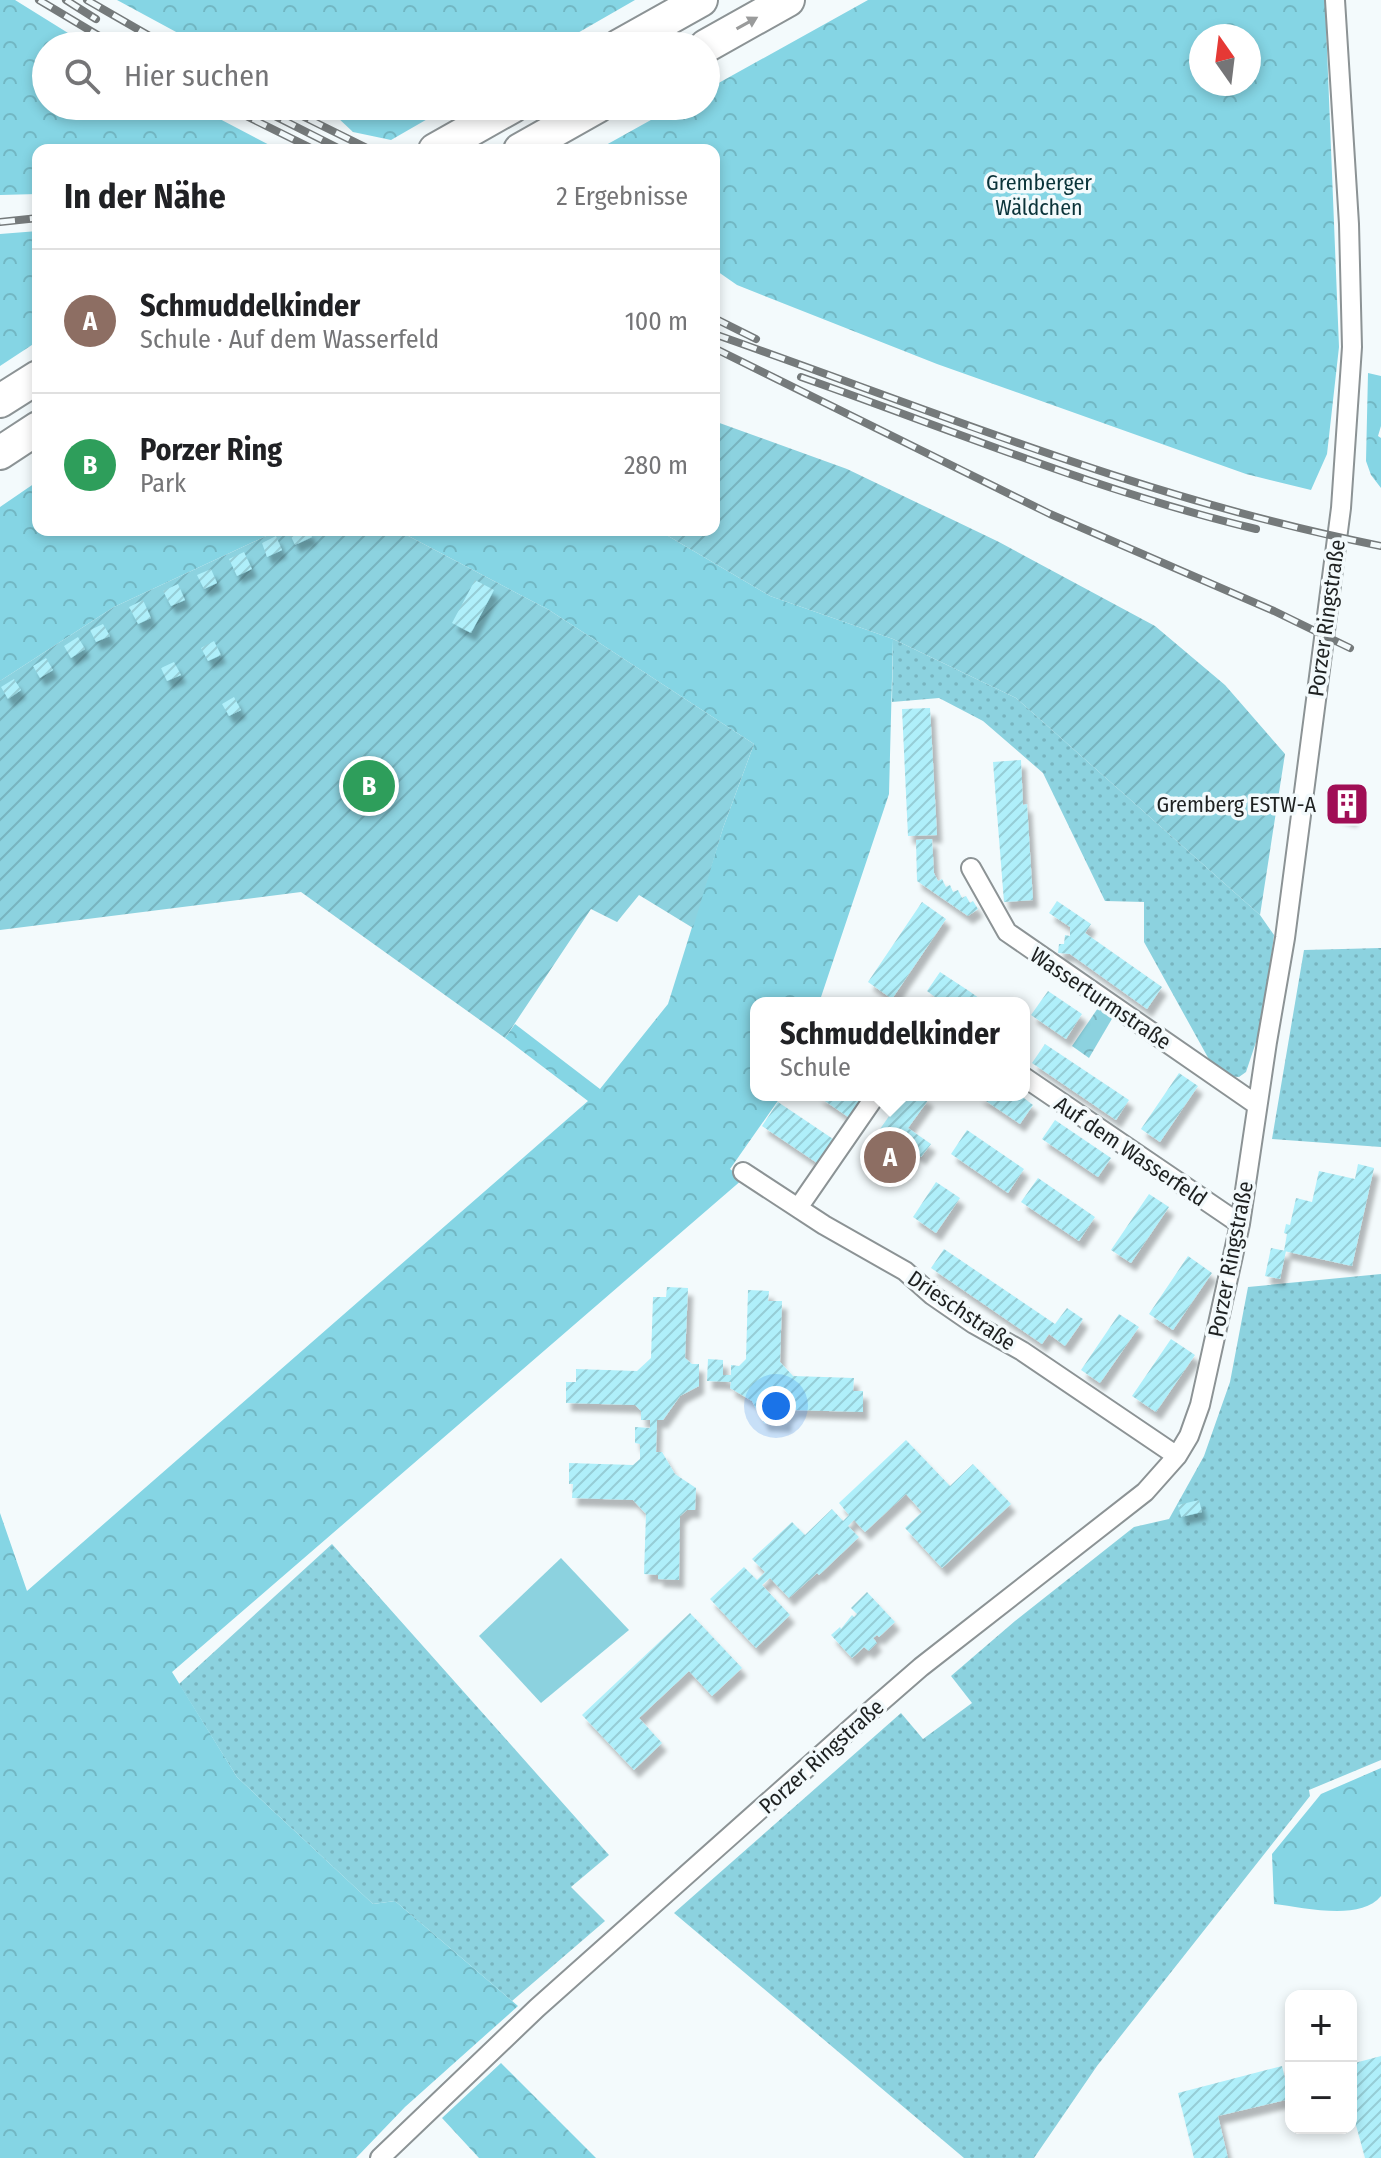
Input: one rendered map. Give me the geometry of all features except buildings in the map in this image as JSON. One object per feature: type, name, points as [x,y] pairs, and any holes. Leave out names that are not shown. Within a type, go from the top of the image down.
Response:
[{"type":"highway","points":[[644,32],[701,0]]},
{"type":"highway","points":[[720,38],[788,0]]},
{"type":"highway","points":[[446,144],[488,120]]},
{"type":"highway","points":[[531,144],[573,120]]},
{"type":"highway","points":[[0,401],[32,381]]},
{"type":"highway","points":[[0,453],[32,432]]},
{"type":"street","name":"Porzer Ringstraße","points":[[380,2158],[537,2008],[875,1707],[921,1667],[1145,1492],[1177,1456],[1189,1436],[1200,1405],[1240,1224],[1285,938],[1341,508],[1352,347],[1349,224],[1335,0]]},
{"type":"street","name":"Wasserturmstraße","points":[[971,868],[1007,932],[1257,1105]]},
{"type":"street","name":"Auf dem Wasserfeld","points":[[1030,1081],[1240,1224]]},
{"type":"street","points":[[798,1208],[872,1101]]},
{"type":"street","name":"Drieschstraße","points":[[743,1172],[905,1271],[932,1295],[974,1324],[1022,1351],[1177,1456]]},
{"type":"green space","points":[[0,0],[15,0],[66,32],[32,32],[32,120],[222,120],[268,144],[32,144],[32,194],[0,195]]},
{"type":"green space","points":[[117,0],[635,0],[579,32],[176,32]]},
{"type":"green space","name":"Gremberger Wäldchen","points":[[868,0],[1325,0],[1339,347],[1327,454],[1311,490],[1246,474],[937,364],[737,285],[720,273],[720,144],[608,144],[651,120],[720,120],[720,82]]},
{"type":"green space","points":[[340,120],[426,120],[391,140],[353,132]]},
{"type":"green space","points":[[32,231],[32,345],[0,366],[0,234]]},
{"type":"green space","points":[[1368,373],[1381,376],[1381,426],[1378,436],[1381,438],[1381,488],[1371,475],[1366,461]]},
{"type":"green space","points":[[720,423],[847,469],[999,542],[1155,626],[1225,685],[1285,754],[1260,915],[1016,698],[893,639],[770,596],[668,536],[720,536]]},
{"type":"green space","points":[[32,485],[32,536],[266,536],[114,607],[0,681],[0,507]]},
{"type":"green space","points":[[266,536],[408,536],[549,610],[754,744],[723,828],[693,928],[639,895],[617,922],[591,909],[505,1038],[301,892],[0,930],[0,681],[114,607]]},
{"type":"green space","points":[[408,536],[668,536],[770,596],[893,639],[889,794],[821,997],[750,997],[750,1101],[778,1101],[730,1169],[743,1179],[172,1672],[237,1777],[373,1904],[395,1901],[518,2006],[405,2107],[356,2158],[0,2158],[0,1513],[27,1591],[588,1101],[505,1038],[515,1024],[600,1089],[668,1004],[723,828],[754,744],[549,610]]},
{"type":"green space","points":[[893,639],[1016,698],[1260,915],[1274,935],[1263,1021],[1246,1072],[1239,1077],[1228,1076],[1211,1063],[1144,942],[1144,902],[1105,901],[1043,773],[983,721],[939,698],[892,702]]},
{"type":"green space","points":[[1381,948],[1381,1147],[1272,1139],[1304,950]]},
{"type":"green space","points":[[1098,1008],[1113,1017],[1089,1058],[1072,1046]]},
{"type":"green space","points":[[1381,1274],[1381,1760],[1309,1790],[1310,1796],[1097,2066],[1034,2158],[964,2158],[674,1913],[901,1713],[923,1739],[972,1703],[951,1676],[1134,1527],[1169,1519],[1204,1456],[1230,1382],[1248,1287]]},
{"type":"green space","points":[[332,1544],[609,1855],[571,1887],[605,1921],[512,2001],[395,1901],[373,1904],[237,1777],[179,1684]]},
{"type":"green space","points":[[561,1558],[629,1630],[541,1703],[479,1636]]},
{"type":"green space","points":[[1381,1768],[1381,1896],[1372,1904],[1346,1911],[1274,1904],[1272,1854],[1321,1794]]},
{"type":"green space","points":[[501,2063],[596,2158],[479,2158],[442,2118]]},
{"type":"railway","points":[[39,0],[93,32]]},
{"type":"railway","points":[[66,0],[96,19]]},
{"type":"railway","points":[[87,0],[143,32]]},
{"type":"railway","points":[[254,120],[303,144]]},
{"type":"railway","points":[[283,120],[330,144]]},
{"type":"railway","points":[[310,120],[359,144]]},
{"type":"railway","points":[[0,222],[32,219]]},
{"type":"railway","points":[[720,321],[756,339]]},
{"type":"railway","points":[[720,336],[1127,479],[1211,505],[1381,546]]},
{"type":"railway","points":[[720,351],[1050,514],[1274,611],[1350,648]]},
{"type":"railway","points":[[801,377],[1083,479],[1256,529]]},
{"type":"place","name":"Porzer Ring","points":[[369,786]]},
{"type":"place","name":"Gremberg ESTW-A","points":[[1347,804]]},
{"type":"place","name":"Schmuddelkinder","points":[[890,1157]]}]
